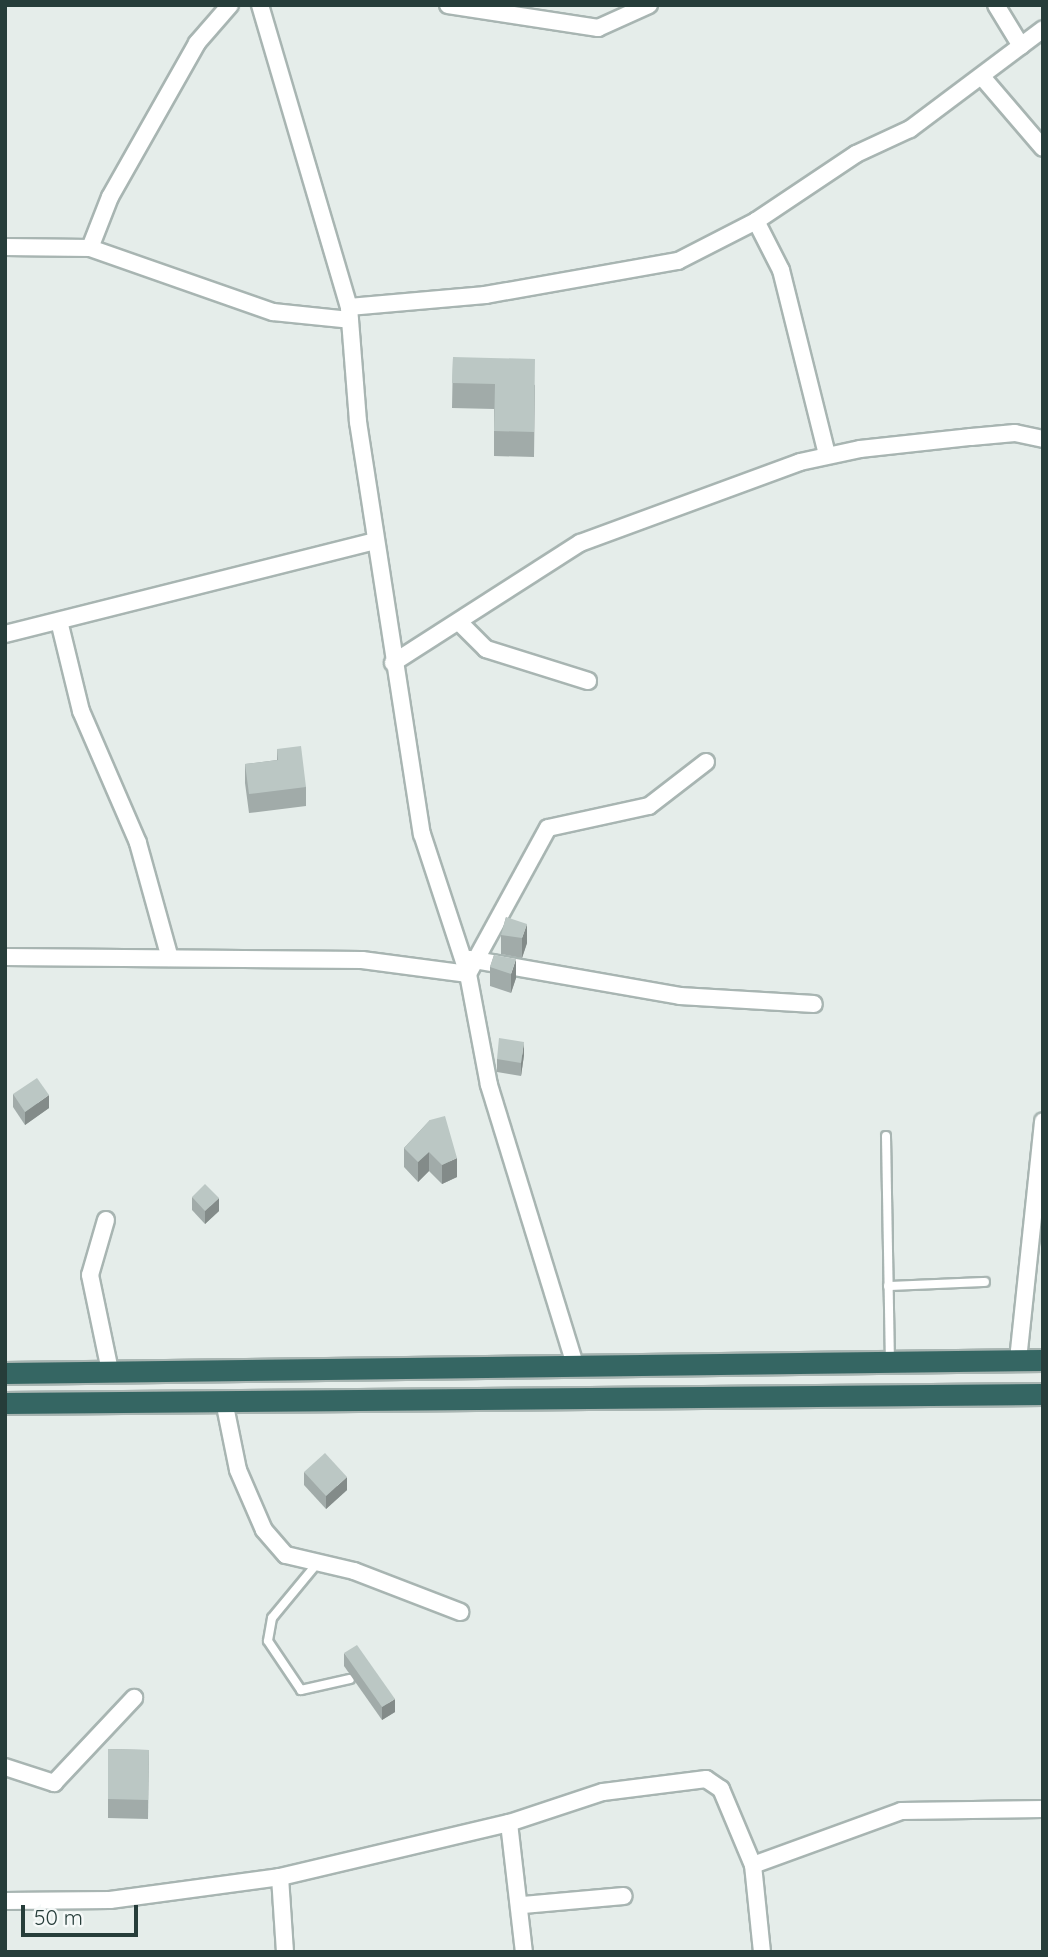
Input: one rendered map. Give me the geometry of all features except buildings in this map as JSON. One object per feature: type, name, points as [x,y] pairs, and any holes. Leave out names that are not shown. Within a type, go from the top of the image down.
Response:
[{"type":"highway","points":[[5,1373],[1043,1360]]},
{"type":"highway","points":[[5,1403],[1043,1394]]},
{"type":"street","points":[[90,248],[110,197],[197,43],[230,5]]},
{"type":"street","points":[[260,5],[350,313],[375,541],[422,834],[469,964],[489,1085],[576,1367]]},
{"type":"street","points":[[448,5],[598,28],[649,5]]},
{"type":"street","points":[[996,5],[1021,46]]},
{"type":"street","points":[[5,247],[90,248],[273,312],[350,313],[622,275],[678,261],[757,220],[983,78],[1043,29]]},
{"type":"street","points":[[983,78],[1043,148]]},
{"type":"street","points":[[757,220],[781,270],[827,454]]},
{"type":"street","points":[[393,663],[460,623],[580,544],[827,454],[1039,433]]},
{"type":"street","points":[[5,634],[60,625],[375,541]]},
{"type":"street","points":[[460,623],[494,652],[588,681]]},
{"type":"street","points":[[60,625],[81,711],[138,843],[170,958]]},
{"type":"street","points":[[469,964],[548,828],[649,806],[706,762]]},
{"type":"street","points":[[5,957],[114,963],[170,958],[469,964],[680,996],[814,1004]]},
{"type":"street","points":[[1018,1360],[1043,1121]]},
{"type":"street","points":[[106,1220],[90,1275],[110,1371]]},
{"type":"street","points":[[224,1401],[238,1470],[264,1530],[286,1555],[315,1566],[354,1571],[460,1612]]},
{"type":"street","points":[[5,1767],[54,1783],[134,1698]]},
{"type":"street","points":[[5,1902],[110,1900],[280,1877],[509,1823],[603,1792],[706,1779],[722,1789],[753,1865],[762,1952]]},
{"type":"street","points":[[753,1865],[901,1811],[1043,1809]]},
{"type":"street","points":[[509,1823],[523,1905],[524,1952]]},
{"type":"street","points":[[280,1877],[285,1952]]},
{"type":"street","points":[[523,1905],[624,1896]]},
{"type":"lane","points":[[886,1136],[890,1364]]},
{"type":"lane","points":[[888,1286],[985,1282]]},
{"type":"lane","points":[[315,1566],[272,1618],[268,1641],[301,1690],[350,1679]]}]
